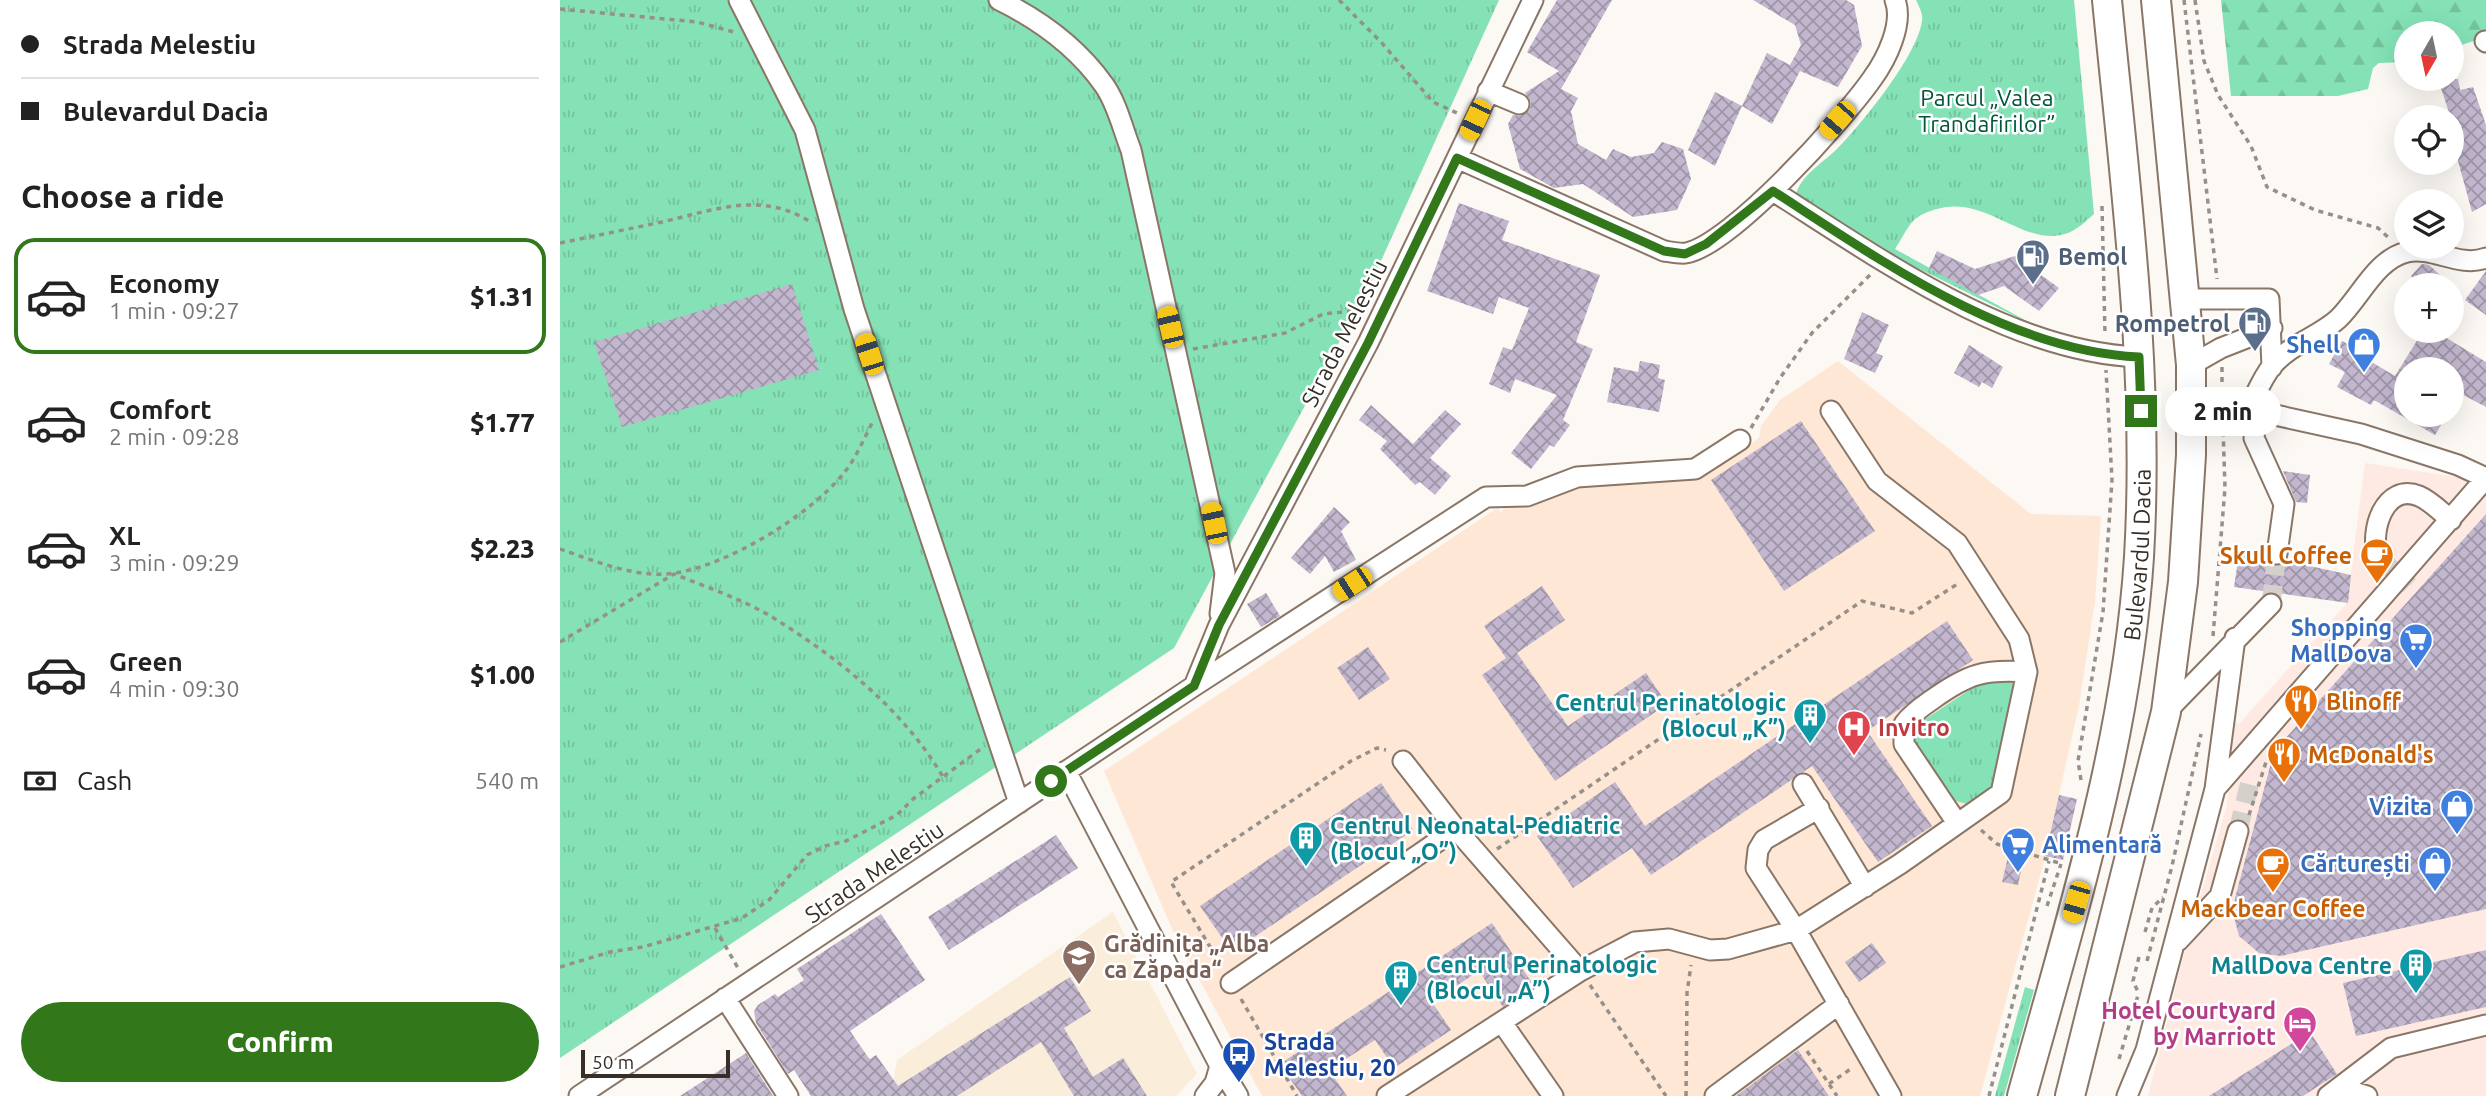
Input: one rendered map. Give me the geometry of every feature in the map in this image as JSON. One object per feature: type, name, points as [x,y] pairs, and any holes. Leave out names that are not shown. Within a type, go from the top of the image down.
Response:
[{"type":"highway","name":"Bulevardul Dacia","points":[[2022,1096],[2082,878],[2123,697],[2139,558],[2143,466],[2139,357],[2113,192],[2107,0]]},
{"type":"highway","name":"Bulevardul Dacia","points":[[2070,1096],[2166,712],[2183,582],[2192,410],[2191,365],[2156,0]]},
{"type":"street","points":[[738,0],[765,47],[805,130],[854,309],[1019,803]]},
{"type":"street","points":[[999,0],[1028,14],[1069,44],[1105,86],[1131,150],[1225,573],[1219,625]]},
{"type":"street","name":"Strada Melestiu","points":[[1194,686],[1219,625],[1384,310],[1533,0]]},
{"type":"street","points":[[1457,158],[1664,251],[1685,254],[1706,244],[1773,191],[1872,79],[1892,41],[1898,8],[1895,0]]},
{"type":"street","points":[[1488,91],[1519,104]]},
{"type":"street","points":[[1773,191],[1884,261],[1957,302],[2024,331],[2106,355],[2139,357]]},
{"type":"street","points":[[2277,554],[2284,504],[2254,438],[2253,410],[2272,367],[2294,345],[2337,320],[2387,261],[2394,257]]},
{"type":"street","points":[[2459,259],[2475,262],[2486,258]]},
{"type":"street","points":[[2185,299],[2269,299],[2272,367]]},
{"type":"street","points":[[2191,365],[2221,348],[2272,328]]},
{"type":"street","points":[[2192,410],[2253,410],[2361,434],[2458,465],[2486,478],[2215,789]]},
{"type":"street","points":[[1387,1096],[1503,1024],[1580,971],[1635,942],[1650,938],[1669,939],[1694,946],[1728,949],[1796,930],[2001,793],[2026,672],[2020,639],[1957,544],[1877,481],[1831,411]]},
{"type":"street","name":"Strada Melestiu","points":[[579,1096],[1194,686],[1486,497],[1527,496],[1577,477],[1695,469],[1740,440]]},
{"type":"street","points":[[2378,556],[2375,535],[2377,518],[2386,505],[2402,495],[2418,495],[2451,520]]},
{"type":"street","points":[[2166,712],[2235,638],[2271,604]]},
{"type":"street","points":[[2127,1096],[2146,1050],[2177,942],[2215,789],[2235,638]]},
{"type":"street","points":[[1957,823],[1904,744],[1904,724],[1958,681],[1976,673],[1990,670],[2026,672]]},
{"type":"street","points":[[1403,761],[1482,860],[1580,971]]},
{"type":"street","points":[[1066,771],[1238,1096]]},
{"type":"street","points":[[1803,784],[1864,887]]},
{"type":"street","points":[[1819,808],[1764,840],[1755,860],[1756,868],[1796,930],[1891,1096]]},
{"type":"street","points":[[2177,942],[2220,896],[2243,824]]},
{"type":"street","points":[[1231,983],[1456,829]]},
{"type":"street","points":[[725,998],[788,1096]]},
{"type":"street","points":[[1714,1096],[1839,1004]]},
{"type":"street","points":[[1503,1024],[1553,1096]]},
{"type":"street","points":[[2329,1096],[2391,1048],[2486,1026]]},
{"type":"street","points":[[2142,1096],[2146,1050]]},
{"type":"street","points":[[1205,1096],[1215,1083],[1220,1066]]},
{"type":"street","points":[[2329,1096],[2351,1091],[2367,1096]]},
{"type":"path","points":[[1339,0],[1381,42],[1433,102],[1475,120]]},
{"type":"path","points":[[2184,0],[2188,39]]},
{"type":"path","points":[[2195,0],[2204,61],[2218,95],[2252,145],[2267,187],[2315,210],[2378,228],[2394,243]]},
{"type":"path","points":[[560,9],[697,22],[741,35],[765,47]]},
{"type":"path","points":[[2082,785],[2078,761],[2103,612],[2112,480],[2106,355],[2113,192]]},
{"type":"path","points":[[560,243],[726,206],[747,205],[790,209],[835,237]]},
{"type":"path","points":[[1740,440],[1753,426],[1780,378],[1812,333],[1884,261]]},
{"type":"path","points":[[1176,352],[1285,333],[1323,314],[1384,310]]},
{"type":"path","points":[[560,642],[674,573],[715,561],[759,539],[812,503],[845,473],[884,399]]},
{"type":"path","points":[[560,549],[637,572],[674,573],[771,616],[864,684],[901,717],[943,777]]},
{"type":"path","points":[[1482,860],[1862,601],[1912,613],[1976,572]]},
{"type":"path","points":[[560,967],[715,928],[742,918],[769,900],[807,855],[825,846],[846,841],[897,815],[913,799],[984,747]]},
{"type":"path","points":[[1171,882],[1364,754],[1384,749],[1403,761]]},
{"type":"path","points":[[2243,824],[2269,755]]},
{"type":"path","points":[[1997,844],[2065,865]]},
{"type":"path","points":[[1989,1096],[2049,861]]},
{"type":"path","points":[[2047,906],[2059,863]]},
{"type":"path","points":[[2145,970],[2172,866]]},
{"type":"path","points":[[2145,932],[2152,908],[2164,896]]},
{"type":"path","points":[[715,928],[747,984]]},
{"type":"path","points":[[1686,1096],[1687,993],[1694,946]]},
{"type":"path","points":[[2138,957],[2133,981],[2139,994]]},
{"type":"path","points":[[1580,971],[1666,1096]]},
{"type":"path","points":[[2019,981],[2029,977]]},
{"type":"path","points":[[2119,1060],[2142,982]]},
{"type":"path","points":[[1796,1035],[1837,1096]]},
{"type":"path","points":[[1829,1084],[1869,1057]]},
{"type":"shaded area","points":[[1838,361],[2031,514],[2101,516],[2095,601],[2079,706],[2043,865],[1980,1096],[1262,1096],[1172,929],[1104,771],[1497,508],[1501,512],[1506,507],[1529,507],[1584,485],[1701,476],[1759,438],[1761,426],[1780,400]]},
{"type":"shaded area","name":"Shopping MallDova","points":[[2365,463],[2463,478],[2486,485],[2486,1096],[2148,1096],[2187,942],[2227,805],[2233,721],[2239,724],[2347,603]]},
{"type":"shaded area","name":"Grădinița „Alba ca Zăpada“","points":[[1113,912],[1197,1074],[1176,1096],[883,1096],[893,1083],[897,1060]]},
{"type":"green space","points":[[560,0],[1499,0],[1371,283],[1174,648],[560,1058]]},
{"type":"green space","name":"Parcul „Valea Trandafirilor”","points":[[1916,0],[2074,0],[2094,214],[2072,231],[2052,236],[2036,234],[1972,209],[1955,206],[1937,209],[1913,221],[1895,249],[2043,330],[1887,253],[1795,197],[1801,183],[1846,139],[1900,70],[1911,51],[1922,20]]},
{"type":"green space","points":[[2221,0],[2486,0],[2486,37],[2464,44],[2464,21],[2394,21],[2394,62],[2379,63],[2373,68],[2368,89],[2338,96],[2231,96]]},
{"type":"green space","points":[[1986,679],[2010,680],[2017,689],[1998,784],[1967,804],[1956,801],[1914,742],[1915,726]]},
{"type":"green space","points":[[2025,987],[2034,990],[2004,1096],[1995,1096]]},
{"type":"building","points":[[1557,0],[1612,0],[1561,89],[1578,98],[1571,111],[1578,144],[1606,160],[1613,149],[1631,157],[1654,153],[1662,142],[1683,149],[1691,179],[1677,210],[1633,217],[1583,184],[1554,188],[1520,169],[1508,124],[1513,115],[1521,116],[1530,109],[1531,102],[1525,93],[1559,71],[1527,52]]},
{"type":"building","points":[[1753,0],[1846,0],[1854,5],[1862,46],[1838,87],[1800,71],[1772,124],[1742,106],[1767,53],[1790,65],[1801,45],[1795,25]]},
{"type":"building","points":[[2473,87],[2486,125],[2486,204],[2472,212],[2462,175],[2464,175],[2464,105],[2447,105],[2442,91],[2464,91]]},
{"type":"building","points":[[1715,92],[1742,106],[1715,166],[1688,150]]},
{"type":"building","points":[[1459,203],[1509,221],[1502,240],[1600,275],[1576,342],[1593,349],[1563,420],[1570,425],[1554,447],[1550,445],[1531,469],[1511,453],[1557,395],[1515,379],[1510,393],[1489,384],[1503,347],[1512,350],[1529,308],[1499,297],[1493,314],[1427,291]]},
{"type":"building","points":[[1937,251],[1975,269],[2015,256],[2059,288],[2039,311],[2004,286],[1978,295],[1929,268]]},
{"type":"building","points":[[2422,264],[2429,265],[2438,273],[2414,273]]},
{"type":"building","points":[[2486,271],[2486,315],[2465,300]]},
{"type":"building","points":[[792,284],[819,370],[622,427],[594,342]]},
{"type":"building","points":[[1862,312],[1889,325],[1876,353],[1883,356],[1875,373],[1844,359]]},
{"type":"building","points":[[2342,341],[2372,357],[2370,361],[2394,375],[2394,411],[2374,400],[2371,405],[2337,387],[2345,372],[2329,364]]},
{"type":"building","points":[[2416,343],[2455,343],[2486,362],[2486,407],[2464,395],[2464,357],[2407,357]]},
{"type":"building","points":[[1969,345],[2003,367],[1992,388],[1982,382],[1979,387],[1954,373]]},
{"type":"building","points":[[1640,361],[1660,365],[1658,378],[1665,380],[1659,412],[1607,402],[1614,367],[1638,372]]},
{"type":"building","points":[[1371,405],[1413,444],[1445,410],[1461,424],[1430,458],[1451,476],[1435,495],[1420,482],[1415,485],[1380,449],[1387,441],[1359,420]]},
{"type":"building","points":[[1801,421],[1875,531],[1784,591],[1711,480]]},
{"type":"building","points":[[2421,427],[2440,427],[2435,435]]},
{"type":"building","points":[[2283,471],[2310,475],[2307,503],[2296,502]]},
{"type":"building","points":[[1334,507],[1350,522],[1341,531],[1356,560],[1334,572],[1325,556],[1310,574],[1291,558]]},
{"type":"building","name":"Shopping MallDova","points":[[2486,514],[2486,909],[2281,956],[2259,953],[2239,936],[2233,914],[2271,763],[2284,740]]},
{"type":"building","points":[[2239,554],[2266,558],[2275,566],[2287,561],[2351,575],[2348,603],[2234,587]]},
{"type":"building","points":[[1542,586],[1565,620],[1517,653],[1568,726],[1646,673],[1667,704],[1555,781],[1482,675],[1506,658],[1484,626]]},
{"type":"building","points":[[1266,593],[1280,616],[1261,627],[1247,604]]},
{"type":"building","name":"Centrul Perinatologic (Blocul „K”)","points":[[1947,621],[1973,660],[1867,731],[1932,826],[1878,862],[1812,766],[1651,875],[1632,848],[1573,888],[1537,836],[1615,782],[1645,826]]},
{"type":"building","points":[[1368,647],[1390,679],[1359,700],[1337,668]]},
{"type":"building","name":"Centrul Neonatal-Pediatric (Blocul „O”)","points":[[1381,783],[1413,830],[1232,952],[1200,906]]},
{"type":"building","points":[[2059,795],[2077,799],[2063,860],[2045,856]]},
{"type":"building","points":[[1056,835],[1078,868],[949,950],[928,917]]},
{"type":"building","points":[[2008,857],[2023,861],[2018,885],[2002,882]]},
{"type":"building","points":[[881,914],[925,980],[850,1031],[870,1059],[876,1055],[898,1086],[1070,977],[1091,1011],[1064,1028],[1093,1077],[1123,1058],[1147,1096],[1074,1096],[1041,1042],[957,1096],[811,1096],[794,1070],[788,1074],[756,1023],[754,1011],[758,1005],[775,994],[778,997],[804,980],[797,969]]},
{"type":"building","name":"Centrul Perinatologic (Blocul „A”)","points":[[1492,923],[1534,986],[1503,1007],[1479,971],[1432,1002],[1451,1030],[1394,1068],[1375,1040],[1329,1070],[1347,1096],[1302,1096],[1280,1064]]},
{"type":"building","points":[[1872,943],[1886,963],[1859,982],[1845,962]]},
{"type":"building","name":"MallDova Centre","points":[[2486,950],[2486,1007],[2356,1036],[2343,983]]},
{"type":"building","name":"Hotel Courtyard by Marriott","points":[[2310,1032],[2337,1074],[2303,1096],[2209,1096]]},
{"type":"building","points":[[1798,1050],[1829,1096],[1736,1096],[1791,1055]]},
{"type":"building","points":[[746,1053],[773,1096],[680,1096]]},
{"type":"tunnel","points":[[2271,604],[2277,554]]},
{"type":"tunnel","points":[[2378,556],[2409,586]]},
{"type":"tunnel","points":[[2238,831],[2250,782]]},
{"type":"place","name":"Bemol","points":[[2033,286]]},
{"type":"place","name":"Rompetrol","points":[[2255,353]]},
{"type":"place","name":"Shell","points":[[2364,374]]},
{"type":"place","name":"Skull Coffee","points":[[2377,585]]},
{"type":"place","name":"Shopping MallDova","points":[[2416,670]]},
{"type":"place","name":"Blinoff","points":[[2301,731]]},
{"type":"place","name":"Centrul Perinatologic (Blocul „K”)","points":[[1810,745]]},
{"type":"place","name":"Invitro","points":[[1854,757]]},
{"type":"place","name":"McDonald's","points":[[2284,784]]},
{"type":"place","name":"Vizita","points":[[2457,836]]},
{"type":"place","name":"Centrul Neonatal-Pediatric (Blocul „O”)","points":[[1306,868]]},
{"type":"place","name":"Alimentară","points":[[2018,874]]},
{"type":"place","name":"Cărturești","points":[[2435,893]]},
{"type":"place","name":"Mackbear Coffee","points":[[2273,894]]},
{"type":"place","name":"Grădinița „Alba ca Zăpada“","points":[[1079,986]]},
{"type":"place","name":"MallDova Centre","points":[[2416,995]]},
{"type":"place","name":"Centrul Perinatologic (Blocul „A”)","points":[[1401,1007]]},
{"type":"place","name":"Hotel Courtyard by Marriott","points":[[2300,1053]]},
{"type":"place","name":"Strada Melestiu, 20","points":[[1239,1084]]},
{"type":"route","points":[[1051,781],[1194,686],[1219,625],[1368,343],[1457,158],[1664,251],[1685,254],[1706,244],[1773,191],[1884,261],[1957,302],[2024,331],[2067,345],[2106,355],[2139,357],[2141,411]]}]
